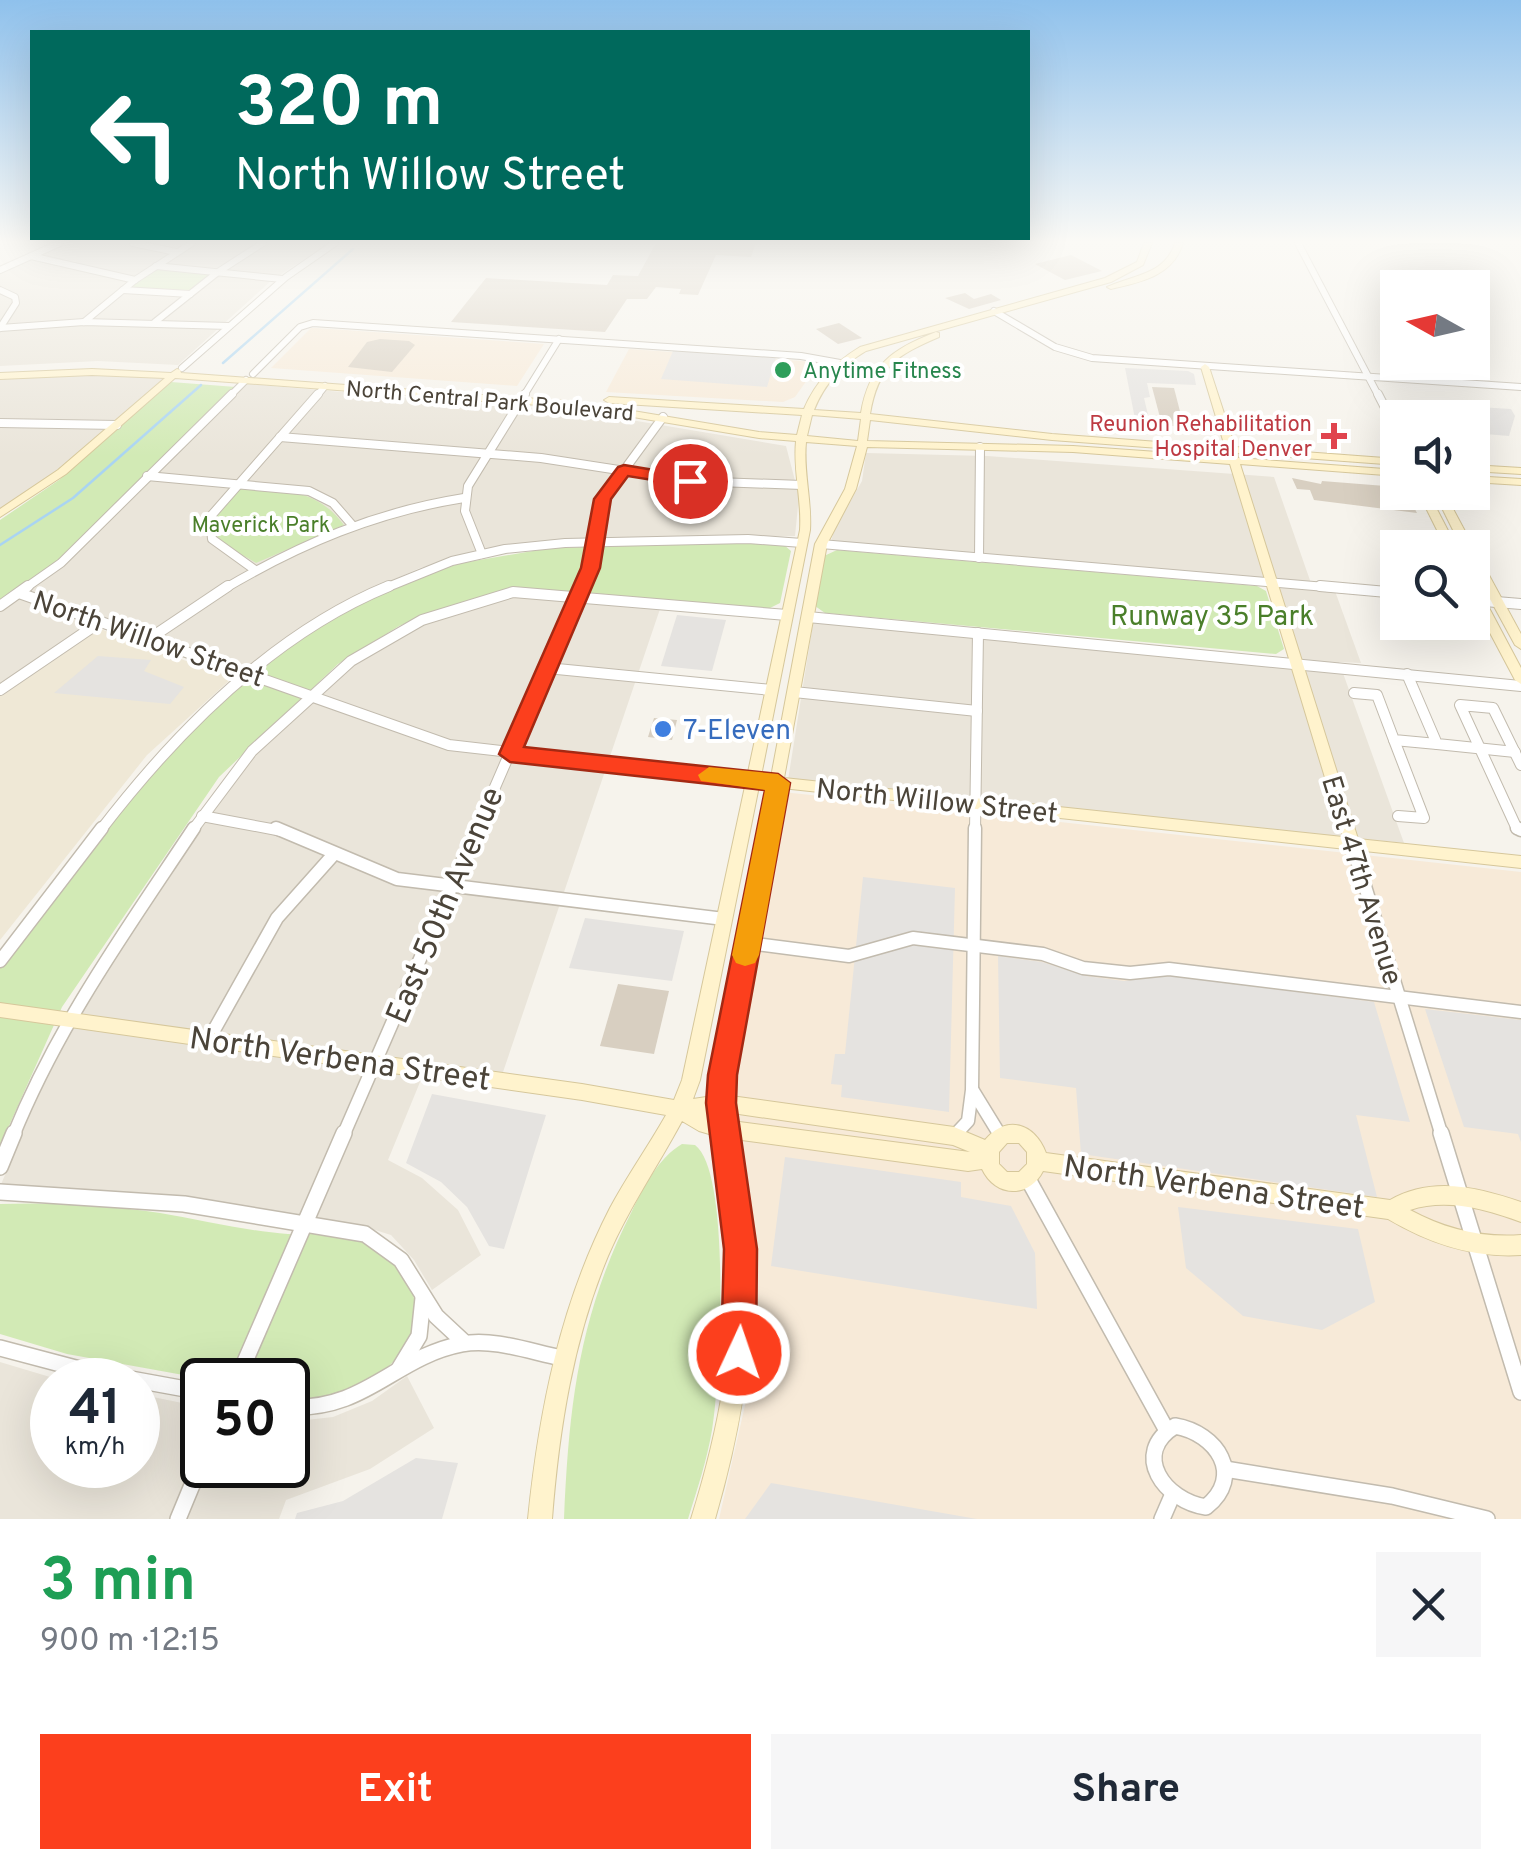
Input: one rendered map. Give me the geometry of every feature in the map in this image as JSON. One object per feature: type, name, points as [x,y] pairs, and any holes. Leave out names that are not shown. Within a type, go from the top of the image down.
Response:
[{"type":"main road","points":[[540,1519],[544,1464],[562,1358],[617,1214],[679,1109],[691,1080],[802,542],[806,517],[803,439],[810,412],[822,382],[840,363],[880,342],[998,314]]},
{"type":"main road","points":[[703,1519],[728,1424],[741,1317],[740,1249],[721,1103],[722,1075],[821,544],[852,486],[874,376],[896,354],[998,314]]},
{"type":"main road","name":"East 47th Avenue","points":[[1205,367],[1352,844]]},
{"type":"main road","name":"North Central Park Boulevard","points":[[0,372],[177,372],[522,397],[663,417],[734,432],[860,444],[1380,461]]},
{"type":"main road","points":[[3,510],[117,426],[177,372]]},
{"type":"main road","name":"North Central Park Boulevard","points":[[249,377],[325,386],[864,416],[1380,471]]},
{"type":"main road","points":[[1490,469],[1521,471]]},
{"type":"main road","points":[[1490,480],[1521,482]]},
{"type":"main road","points":[[1490,588],[1521,645]]},
{"type":"main road","points":[[1490,626],[1521,683]]},
{"type":"main road","name":"North Willow Street","points":[[752,780],[1521,862]]},
{"type":"main road","name":"North Verbena Street","points":[[0,1010],[679,1109],[721,1103],[954,1136],[988,1155]]},
{"type":"main road","name":"North Verbena Street","points":[[679,1109],[704,1125],[724,1130],[968,1162],[988,1155]]},
{"type":"main road","points":[[1000,1135],[1025,1138],[1038,1161],[1028,1179],[1004,1179],[988,1155],[1000,1135]]},
{"type":"main road","name":"North Verbena Street","points":[[1038,1161],[1390,1210],[1418,1226],[1476,1244],[1521,1245]]},
{"type":"main road","name":"North Verbena Street","points":[[1390,1210],[1406,1198],[1460,1196],[1521,1212]]},
{"type":"street","points":[[84,322],[94,314]]},
{"type":"street","points":[[155,323],[166,314]]},
{"type":"street","points":[[177,372],[243,314]]},
{"type":"street","points":[[998,314],[1055,347],[1082,356],[1521,387]]},
{"type":"street","points":[[1335,314],[1381,400]]},
{"type":"street","points":[[0,328],[84,322],[229,326]]},
{"type":"street","points":[[0,606],[61,563],[307,324],[801,356],[840,363]]},
{"type":"street","points":[[482,554],[468,522],[464,498],[558,339]]},
{"type":"street","points":[[255,570],[221,548],[208,532],[213,510],[325,386]]},
{"type":"street","name":"East 50th Avenue","points":[[247,1358],[579,595],[590,568],[600,504],[663,417]]},
{"type":"street","points":[[0,423],[117,426]]},
{"type":"street","points":[[280,437],[487,454],[690,481],[802,485]]},
{"type":"street","points":[[978,558],[980,447]]},
{"type":"street","points":[[147,476],[294,489],[323,496],[354,526]]},
{"type":"street","points":[[149,639],[214,593],[255,570],[354,526],[416,505],[464,498]]},
{"type":"street","points":[[0,961],[154,760],[248,674],[321,618],[423,571],[482,554],[594,543],[748,539],[802,542]]},
{"type":"street","points":[[821,544],[1380,591]]},
{"type":"street","points":[[0,1167],[39,1071],[67,1019],[202,816],[247,756],[366,650],[437,614],[513,592],[786,615]]},
{"type":"street","name":"North Willow Street","points":[[19,593],[449,744],[752,780]]},
{"type":"street","points":[[1490,601],[1521,604]]},
{"type":"street","points":[[808,617],[1521,683]]},
{"type":"street","points":[[0,690],[100,622]]},
{"type":"street","points":[[954,1136],[968,1121],[972,1090],[978,633]]},
{"type":"street","points":[[547,668],[771,690]]},
{"type":"street","points":[[1408,674],[1437,744]]},
{"type":"street","points":[[794,692],[978,711]]},
{"type":"street","points":[[1354,693],[1377,695],[1424,818],[1398,816]]},
{"type":"street","points":[[1521,765],[1494,708],[1460,705],[1516,829],[1521,830]]},
{"type":"street","points":[[1394,740],[1515,752]]},
{"type":"street","points":[[202,816],[266,825],[387,876],[724,919]]},
{"type":"street","name":"East 47th Avenue","points":[[1352,844],[1521,1392]]},
{"type":"street","points":[[209,1039],[277,918],[334,854]]},
{"type":"street","points":[[748,943],[849,956],[912,938],[1043,954],[1084,968],[1130,974],[1169,969],[1521,1012]]},
{"type":"street","points":[[972,1090],[1000,1135]]},
{"type":"street","points":[[1028,1179],[1166,1429]]},
{"type":"street","points":[[0,1192],[184,1204],[365,1234],[382,1242],[409,1265],[438,1320],[465,1343]]},
{"type":"street","points":[[392,1377],[411,1355],[420,1336],[425,1313],[422,1292]]},
{"type":"street","points":[[310,1407],[335,1406],[368,1393],[428,1355],[465,1343],[562,1358]]},
{"type":"street","points":[[0,1348],[87,1371],[180,1388]]},
{"type":"street","points":[[1185,1426],[1206,1436],[1225,1469],[1222,1494],[1206,1507],[1195,1508],[1172,1496],[1156,1472],[1154,1447],[1166,1429],[1185,1426]]},
{"type":"street","points":[[1225,1469],[1405,1498],[1487,1519]]},
{"type":"street","points":[[178,1519],[191,1488]]},
{"type":"street","points":[[1162,1519],[1172,1496]]},
{"type":"shaded area","points":[[0,314],[235,314],[178,365],[98,361],[0,366]]},
{"type":"shaded area","points":[[311,328],[544,344],[517,386],[271,368]]},
{"type":"shaded area","points":[[629,349],[819,363],[795,397],[783,402],[606,392]]},
{"type":"shaded area","points":[[673,351],[776,357],[767,387],[661,379]]},
{"type":"shaded area","points":[[1125,368],[1188,371],[1194,374],[1196,385],[1147,383],[1150,397],[1144,398],[1149,419],[1156,426],[1137,429]]},
{"type":"shaded area","points":[[0,377],[167,377],[59,471],[0,512]]},
{"type":"shaded area","points":[[247,384],[589,413],[786,446],[799,496],[795,536],[546,541],[487,550],[420,568],[351,598],[293,633],[246,669],[103,619],[0,685],[0,610],[62,566]]},
{"type":"shaded area","points":[[1490,408],[1511,409],[1515,416],[1509,436],[1490,434]]},
{"type":"shaded area","points":[[866,453],[987,456],[1274,477],[1313,589],[1335,591],[1361,663],[1339,662],[1404,843],[788,780],[813,623],[1301,667],[1274,579],[831,542],[862,481]]},
{"type":"shaded area","points":[[526,594],[661,606],[502,1075],[427,1065],[388,1160],[422,1178],[458,1210],[481,1255],[432,1290],[414,1260],[391,1235],[359,1225],[152,1193],[0,1187],[60,1040],[215,803],[261,747],[360,659],[414,626],[483,602]]},
{"type":"shaded area","points":[[677,615],[726,620],[712,671],[661,666]]},
{"type":"shaded area","points":[[98,628],[232,678],[147,755],[0,940],[0,695]]},
{"type":"shaded area","points":[[98,656],[151,660],[144,671],[184,687],[170,704],[54,693]]},
{"type":"shaded area","points":[[783,792],[1521,872],[1521,1519],[719,1519],[749,1388],[754,1317],[751,1223],[734,1126],[733,1090]]},
{"type":"shaded area","points":[[863,877],[955,888],[949,1112],[841,1097],[842,1085],[831,1084],[835,1054],[845,1054]]},
{"type":"shaded area","points":[[585,918],[684,931],[672,981],[569,968]]},
{"type":"shaded area","points":[[998,956],[1124,981],[1172,976],[1374,1002],[1410,1122],[1356,1115],[1377,1197],[1081,1154],[1076,1088],[1000,1078]]},
{"type":"shaded area","points":[[1425,1009],[1521,1020],[1521,1142],[1518,1134],[1464,1127]]},
{"type":"shaded area","points":[[432,1094],[546,1115],[504,1249],[489,1246],[467,1207],[441,1182],[406,1163]]},
{"type":"shaded area","points":[[785,1157],[961,1182],[961,1197],[1011,1206],[1035,1253],[1037,1309],[771,1266]]},
{"type":"shaded area","points":[[1178,1207],[1358,1229],[1375,1302],[1322,1330],[1243,1316],[1186,1268]]},
{"type":"shaded area","points":[[0,1362],[30,1371],[30,1488],[160,1488],[160,1398],[180,1403],[180,1488],[310,1488],[310,1420],[333,1417],[372,1401],[407,1376],[434,1428],[370,1469],[286,1500],[279,1519],[0,1519]]},
{"type":"shaded area","points":[[416,1458],[458,1463],[442,1519],[295,1519],[297,1513],[343,1501]]},
{"type":"shaded area","points":[[771,1483],[977,1519],[745,1519]]},
{"type":"green space","points":[[171,382],[236,387],[57,564],[0,604],[0,520],[59,480]]},
{"type":"green space","name":"Maverick Park","points":[[242,488],[286,491],[311,498],[344,525],[256,563],[227,546],[215,533],[217,515]]},
{"type":"green space","points":[[752,542],[784,545],[791,551],[780,603],[768,609],[503,591],[399,626],[338,664],[219,777],[62,1007],[0,1146],[0,967],[137,788],[172,748],[260,667],[348,607],[422,575],[462,563],[550,548]]},
{"type":"green space","name":"Runway 35 Park","points":[[837,550],[1257,586],[1266,591],[1284,649],[1276,654],[825,613],[815,606],[824,556]]},
{"type":"green space","points":[[682,1144],[695,1145],[707,1163],[719,1235],[720,1280],[712,1430],[688,1519],[564,1519],[574,1398],[600,1287],[636,1202],[659,1165]]},
{"type":"green space","points":[[0,1204],[121,1208],[272,1233],[355,1238],[381,1251],[396,1265],[415,1301],[414,1326],[404,1348],[387,1368],[340,1394],[313,1400],[310,1358],[180,1358],[180,1374],[160,1371],[160,1358],[89,1358],[0,1334]]},
{"type":"building","points":[[457,314],[617,314],[605,332],[451,322]]},
{"type":"building","points":[[839,323],[862,338],[838,344],[816,329]]},
{"type":"building","points":[[380,339],[415,345],[392,372],[348,367],[367,342]]},
{"type":"building","points":[[1152,387],[1174,388],[1184,427],[1162,425]]},
{"type":"building","points":[[1292,478],[1321,484],[1322,481],[1380,486],[1380,508],[1314,500],[1310,490],[1297,489]]},
{"type":"building","name":"7-Eleven","points":[[654,718],[677,720],[672,740],[648,737]]},
{"type":"building","points":[[618,984],[669,991],[654,1054],[600,1046]]},
{"type":"waterway","points":[[223,363],[279,314]]},
{"type":"waterway","points":[[0,545],[73,498],[201,385]]},
{"type":"slow traffic","points":[[709,775],[778,783],[745,955]]},
{"type":"place","name":"Anytime Fitness","points":[[783,370]]},
{"type":"place","name":"Reunion Rehabilitation Hospital Denver","points":[[1334,436]]},
{"type":"place","name":"7-Eleven","points":[[663,729]]},
{"type":"route","points":[[690,481],[624,470],[603,499],[590,568],[510,754],[778,783],[722,1075],[721,1103],[740,1249],[739,1353]]}]
